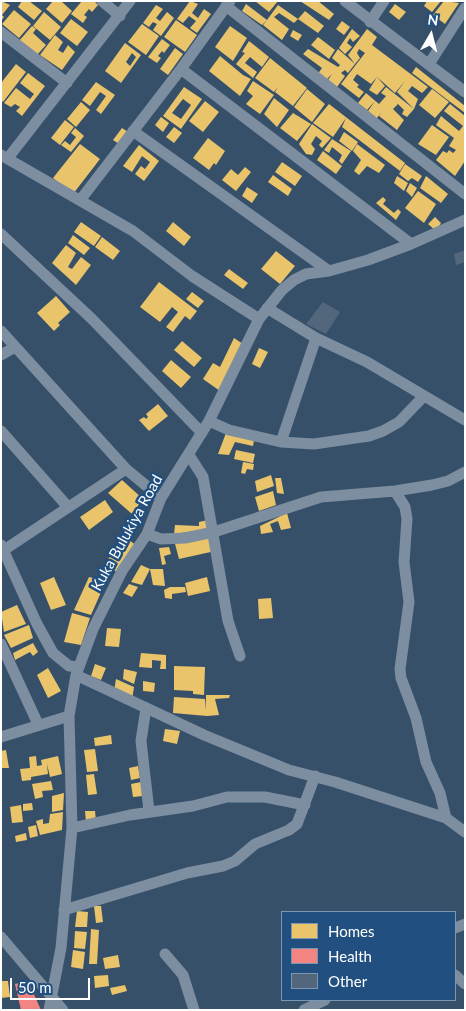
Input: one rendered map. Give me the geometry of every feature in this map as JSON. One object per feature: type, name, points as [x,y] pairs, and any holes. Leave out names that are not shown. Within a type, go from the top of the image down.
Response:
[{"type":"street","points":[[102,1],[120,16]]},
{"type":"street","points":[[130,1],[67,83],[4,156],[81,199],[133,231],[192,276],[260,319]]},
{"type":"street","points":[[345,1],[370,22],[465,92]]},
{"type":"street","points":[[370,22],[384,1]]},
{"type":"street","points":[[81,199],[181,69],[228,4],[465,194]]},
{"type":"street","points":[[428,64],[465,8]]},
{"type":"street","points":[[1,32],[67,83]]},
{"type":"street","points":[[181,69],[411,244]]},
{"type":"street","points":[[133,131],[329,271]]},
{"type":"street","name":"Kuka Bulukiya Road","points":[[51,1004],[61,948],[72,828],[69,716],[77,671],[93,629],[122,571],[147,534],[161,498],[209,421],[260,319],[267,308],[294,280],[306,274],[329,271],[411,244],[465,220]]},
{"type":"street","points":[[1,234],[92,319],[202,433]]},
{"type":"street","points":[[267,308],[316,338],[367,362],[465,420]]},
{"type":"street","points":[[1,331],[126,468],[161,498]]},
{"type":"street","points":[[281,442],[316,338]]},
{"type":"street","points":[[1,355],[15,347]]},
{"type":"street","points":[[209,421],[229,430],[281,442],[314,444],[369,436],[383,431],[399,422],[424,396]]},
{"type":"street","points":[[1,432],[68,507]]},
{"type":"street","points":[[189,455],[203,477],[228,621],[240,656]]},
{"type":"street","points":[[126,468],[68,507],[2,547],[37,624],[53,653],[77,671],[146,708],[204,735],[289,770],[315,776],[446,818],[465,832]]},
{"type":"street","points":[[147,534],[161,540],[214,532],[322,498],[395,491],[448,481],[465,472]]},
{"type":"street","points":[[395,491],[404,507],[407,519],[404,562],[409,602],[400,669],[401,678],[416,718],[426,762],[440,793],[446,818]]},
{"type":"street","points":[[1,644],[38,724]]},
{"type":"street","points":[[146,708],[141,741],[149,811]]},
{"type":"street","points":[[1,737],[38,724],[69,716]]},
{"type":"street","points":[[64,910],[181,875],[223,866],[235,861],[255,844],[288,830],[297,824],[315,776]]},
{"type":"street","points":[[72,828],[149,811],[193,806],[227,797],[265,797],[305,805]]},
{"type":"street","points":[[2,938],[51,1004],[63,1010]]},
{"type":"street","points":[[165,954],[183,975],[194,1010]]},
{"type":"street","points":[[456,975],[465,984]]},
{"type":"street","points":[[304,1010],[323,1001]]},
{"type":"building: Homes","points":[[1,1],[10,5],[2,15],[4,17],[1,21]]},
{"type":"building: Homes","points":[[22,1],[29,1],[42,11],[34,20],[18,7]]},
{"type":"building: Homes","points":[[53,1],[61,1],[72,11],[62,23],[46,9]]},
{"type":"building: Homes","points":[[82,1],[94,1],[98,5],[92,12],[89,9],[84,15],[87,17],[83,23],[71,14]]},
{"type":"building: Homes","points":[[190,1],[198,4],[192,13],[198,18],[204,9],[211,14],[197,33],[190,28],[196,21],[189,16],[183,23],[177,19]]},
{"type":"building: Homes","points":[[255,1],[278,1],[269,12]]},
{"type":"building: Homes","points":[[300,1],[318,1],[334,14],[329,20]]},
{"type":"building: Homes","points":[[427,1],[441,1],[432,12],[424,6]]},
{"type":"building: Homes","points":[[444,1],[459,3],[445,24],[433,15]]},
{"type":"building: Homes","points":[[246,4],[267,20],[262,25],[242,11]]},
{"type":"building: Homes","points":[[395,4],[406,12],[399,20],[389,12]]},
{"type":"building: Homes","points":[[156,5],[163,9],[156,18],[160,21],[167,12],[174,18],[161,36],[153,30],[157,24],[153,22],[149,27],[143,23]]},
{"type":"building: Homes","points":[[278,5],[298,19],[294,23],[279,13],[274,17],[289,29],[282,40],[263,25]]},
{"type":"building: Homes","points":[[14,10],[31,24],[19,38],[2,24]]},
{"type":"building: Homes","points":[[305,11],[324,26],[318,33],[298,19]]},
{"type":"building: Homes","points":[[44,12],[61,27],[50,40],[33,26]]},
{"type":"building: Homes","points":[[71,19],[88,32],[77,46],[60,33]]},
{"type":"building: Homes","points":[[176,20],[197,35],[185,52],[164,37]]},
{"type":"building: Homes","points":[[342,21],[350,27],[344,35],[336,29]]},
{"type":"building: Homes","points":[[142,24],[159,36],[146,55],[128,42]]},
{"type":"building: Homes","points":[[32,26],[36,29],[33,33],[46,45],[37,55],[19,41]]},
{"type":"building: Homes","points":[[230,26],[247,38],[233,61],[215,47]]},
{"type":"building: Homes","points":[[352,29],[360,36],[353,42],[350,38],[347,43],[352,47],[345,54],[339,48]]},
{"type":"building: Homes","points":[[367,29],[377,37],[372,45],[428,87],[422,93],[412,86],[408,91],[418,99],[414,109],[397,92],[405,81],[395,93],[377,77],[371,84],[357,74],[353,80],[359,85],[357,87],[364,92],[359,98],[341,84],[365,53],[359,49],[357,53],[360,58],[355,64],[348,55]]},
{"type":"building: Homes","points":[[293,30],[302,35],[298,41],[290,36]]},
{"type":"building: Homes","points":[[55,35],[63,42],[58,50],[63,53],[68,45],[75,52],[62,70],[40,55]]},
{"type":"building: Homes","points":[[318,37],[335,50],[329,59],[311,45]]},
{"type":"building: Homes","points":[[162,39],[170,45],[164,53],[162,51],[158,56],[161,58],[157,63],[148,57]]},
{"type":"building: Homes","points":[[249,41],[269,57],[262,67],[250,57],[245,63],[257,72],[253,78],[236,64],[245,53],[242,52]]},
{"type":"building: Homes","points":[[125,43],[141,55],[121,83],[105,71]],"holes":[[[132,53],[136,57],[130,66],[126,62]]]},
{"type":"building: Homes","points":[[175,48],[183,54],[168,75],[160,69]]},
{"type":"building: Homes","points":[[308,49],[338,67],[340,65],[332,58],[338,49],[355,64],[348,73],[345,70],[341,73],[345,76],[337,87],[328,80],[332,74],[325,81],[317,75],[322,68],[303,54]]},
{"type":"building: Homes","points":[[220,56],[243,75],[251,79],[240,96],[209,71]]},
{"type":"building: Homes","points":[[270,58],[307,88],[293,106],[275,92],[278,87],[274,92],[255,78]]},
{"type":"building: Homes","points":[[16,64],[26,72],[3,102],[1,100],[1,83]]},
{"type":"building: Homes","points":[[416,67],[465,106],[465,113],[412,73]]},
{"type":"building: Homes","points":[[28,73],[45,86],[22,116],[16,111],[20,107],[15,104],[11,107],[4,103],[16,88],[30,99],[34,94],[20,83]]},
{"type":"building: Homes","points":[[377,77],[385,86],[377,95],[369,90]]},
{"type":"building: Homes","points":[[253,81],[274,95],[260,114],[246,104],[253,96],[247,91]]},
{"type":"building: Homes","points":[[96,82],[115,95],[101,114],[96,110],[106,96],[100,92],[90,106],[82,100]]},
{"type":"building: Homes","points":[[184,87],[202,99],[181,129],[163,116]],"holes":[[[183,99],[191,105],[181,119],[172,113]]]},
{"type":"building: Homes","points":[[386,87],[414,109],[407,117],[402,114],[404,110],[398,104],[393,109],[404,120],[397,130],[379,116],[382,112],[376,119],[368,111],[375,101],[367,110],[358,103],[366,93],[379,104],[386,96],[381,93]]},
{"type":"building: Homes","points":[[307,89],[325,104],[312,122],[294,107]]},
{"type":"building: Homes","points":[[432,89],[449,102],[435,118],[419,105]]},
{"type":"building: Homes","points":[[274,98],[289,110],[277,127],[264,114]]},
{"type":"building: Homes","points":[[205,101],[219,112],[203,132],[189,121]]},
{"type":"building: Homes","points":[[81,102],[90,110],[76,127],[67,119]]},
{"type":"building: Homes","points":[[329,104],[405,163],[400,171],[342,127],[346,118],[333,137],[313,123]]},
{"type":"building: Homes","points":[[450,104],[465,116],[465,161],[455,176],[436,160],[443,151],[447,153],[449,150],[453,153],[456,150],[449,146],[454,138],[436,125],[441,116],[459,131],[463,126],[444,111]]},
{"type":"building: Homes","points":[[293,113],[311,124],[297,141],[280,128]]},
{"type":"building: Homes","points":[[161,117],[169,123],[163,132],[155,125]]},
{"type":"building: Homes","points":[[65,120],[74,127],[60,145],[51,138]]},
{"type":"building: Homes","points":[[312,124],[331,138],[322,148],[319,145],[322,141],[316,136],[311,144],[315,149],[312,155],[306,154],[299,144]]},
{"type":"building: Homes","points":[[432,125],[449,137],[436,155],[418,144]]},
{"type":"building: Homes","points":[[174,127],[182,133],[174,143],[166,137]]},
{"type":"building: Homes","points":[[75,128],[84,136],[71,152],[61,145],[65,141],[70,145],[76,137],[71,133]]},
{"type":"building: Homes","points":[[122,128],[128,132],[119,144],[113,140]]},
{"type":"building: Homes","points":[[344,132],[358,142],[352,151],[339,141]]},
{"type":"building: Homes","points":[[208,138],[225,151],[216,165],[214,163],[209,170],[193,158]]},
{"type":"building: Homes","points":[[332,139],[351,151],[342,164],[339,161],[342,155],[332,147],[329,153],[324,150]]},
{"type":"building: Homes","points":[[80,144],[100,159],[73,194],[53,178]]},
{"type":"building: Homes","points":[[357,144],[385,165],[379,173],[367,166],[359,175],[354,171],[361,160],[353,151]]},
{"type":"building: Homes","points":[[139,145],[159,161],[144,181],[135,174],[141,166],[145,169],[150,162],[142,156],[132,172],[123,166]]},
{"type":"building: Homes","points":[[323,151],[342,166],[336,174],[317,160]]},
{"type":"building: Homes","points":[[282,162],[302,176],[295,186],[275,172]]},
{"type":"building: Homes","points":[[405,164],[422,176],[418,182],[412,178],[408,181],[399,174]]},
{"type":"building: Homes","points":[[245,167],[251,172],[236,191],[222,180],[231,169],[238,175]]},
{"type":"building: Homes","points":[[273,175],[292,189],[288,196],[268,182]]},
{"type":"building: Homes","points":[[397,176],[408,183],[404,191],[394,183]]},
{"type":"building: Homes","points":[[426,176],[448,194],[441,203],[420,188]]},
{"type":"building: Homes","points":[[410,183],[417,188],[412,197],[406,191]]},
{"type":"building: Homes","points":[[247,187],[258,194],[252,203],[242,196]]},
{"type":"building: Homes","points":[[418,191],[436,204],[424,223],[405,208]]},
{"type":"building: Homes","points":[[383,197],[386,200],[383,204],[394,213],[398,209],[401,212],[396,220],[376,203]]},
{"type":"building: Homes","points":[[435,217],[441,223],[436,231],[428,224]]},
{"type":"building: Homes","points":[[81,222],[101,236],[94,246],[74,232]]},
{"type":"building: Homes","points":[[173,222],[191,237],[184,246],[166,231]]},
{"type":"building: Homes","points":[[73,235],[90,248],[84,255],[68,243]]},
{"type":"building: Homes","points":[[102,237],[120,251],[113,260],[95,247]]},
{"type":"building: Homes","points":[[66,245],[76,253],[68,267],[72,269],[81,257],[91,265],[76,285],[52,263]]},
{"type":"building: Homes","points":[[276,251],[295,266],[280,284],[261,269]]},
{"type":"building: Homes","points":[[229,269],[248,283],[243,289],[224,275]]},
{"type":"building: Homes","points":[[159,282],[197,311],[190,320],[185,316],[173,332],[166,327],[178,312],[172,307],[160,322],[140,307]]},
{"type":"building: Homes","points":[[192,292],[204,301],[198,308],[186,299]]},
{"type":"building: Homes","points":[[56,296],[70,312],[58,323],[60,325],[54,331],[37,313]]},
{"type":"building: Homes","points":[[234,338],[243,344],[220,391],[203,379],[213,363],[220,367]]},
{"type":"building: Homes","points":[[182,341],[202,358],[194,367],[174,350]]},
{"type":"building: Homes","points":[[259,348],[268,352],[260,368],[252,364]]},
{"type":"building: Homes","points":[[171,360],[191,377],[181,388],[162,371]]},
{"type":"building: Homes","points":[[158,404],[168,416],[149,431],[139,420],[144,417],[146,419],[148,417],[146,414]]},
{"type":"building: Homes","points":[[226,433],[254,440],[253,446],[235,442],[229,455],[218,454]]},
{"type":"building: Homes","points":[[236,450],[255,454],[253,463],[234,459]]},
{"type":"building: Homes","points":[[243,462],[254,464],[253,470],[247,469],[245,474],[241,473]]},
{"type":"building: Homes","points":[[271,475],[274,486],[257,492],[255,481]]},
{"type":"building: Homes","points":[[275,478],[281,478],[284,494],[277,493]]},
{"type":"building: Homes","points":[[122,480],[143,499],[132,514],[108,493]]},
{"type":"building: Homes","points":[[273,491],[276,505],[259,511],[255,497]]},
{"type":"building: Homes","points":[[105,500],[113,512],[89,530],[80,517]]},
{"type":"building: Homes","points":[[287,513],[291,528],[281,530],[278,521],[270,524],[273,532],[261,534],[260,526]]},
{"type":"building: Homes","points":[[208,520],[209,529],[174,534],[175,525],[199,526],[199,522]]},
{"type":"building: Homes","points":[[210,536],[215,551],[179,559],[174,540]]},
{"type":"building: Homes","points":[[124,537],[136,545],[119,573],[104,565]]},
{"type":"building: Homes","points":[[169,547],[171,554],[164,556],[166,564],[162,565],[159,548]]},
{"type":"building: Homes","points":[[141,565],[150,569],[142,585],[131,582]]},
{"type":"building: Homes","points":[[150,569],[163,569],[165,586],[153,585]]},
{"type":"building: Homes","points":[[54,577],[66,605],[51,610],[40,583]]},
{"type":"building: Homes","points":[[89,577],[106,581],[91,615],[74,610]]},
{"type":"building: Homes","points":[[207,577],[210,591],[188,596],[185,583]]},
{"type":"building: Homes","points":[[129,584],[138,587],[132,597],[123,593]]},
{"type":"building: Homes","points":[[170,587],[185,587],[186,592],[172,594],[172,599],[165,598],[164,590]]},
{"type":"building: Homes","points":[[271,598],[273,618],[259,619],[258,599]]},
{"type":"building: Homes","points":[[17,605],[26,624],[4,632],[1,612]]},
{"type":"building: Homes","points":[[72,613],[90,618],[81,645],[64,642]]},
{"type":"building: Homes","points":[[29,625],[33,638],[11,648],[4,635]]},
{"type":"building: Homes","points":[[107,628],[121,629],[119,647],[105,646]]},
{"type":"building: Homes","points":[[33,643],[38,652],[33,656],[30,652],[15,660],[13,653]]},
{"type":"building: Homes","points":[[141,653],[166,655],[166,669],[160,669],[161,661],[152,660],[152,668],[139,667]]},
{"type":"building: Homes","points":[[95,664],[106,668],[101,680],[91,676]]},
{"type":"building: Homes","points":[[174,666],[205,667],[204,695],[193,694],[193,691],[174,690]]},
{"type":"building: Homes","points":[[48,668],[61,691],[48,698],[37,675]]},
{"type":"building: Homes","points":[[124,669],[137,672],[134,684],[123,679]]},
{"type":"building: Homes","points":[[116,679],[134,687],[132,700],[114,691]]},
{"type":"building: Homes","points":[[143,681],[155,683],[154,692],[143,691]]},
{"type":"building: Homes","points":[[206,695],[230,695],[229,698],[215,699],[219,715],[207,716],[173,713],[174,697],[205,699],[206,710]]},
{"type":"building: Homes","points":[[165,729],[180,731],[177,744],[163,741]]},
{"type":"building: Homes","points":[[111,735],[112,744],[95,746],[94,738]]},
{"type":"building: Homes","points":[[95,749],[98,771],[87,772],[84,750]]},
{"type":"building: Homes","points":[[6,750],[9,768],[1,768],[1,751]]},
{"type":"building: Homes","points":[[36,756],[37,766],[42,765],[41,760],[58,756],[62,774],[50,777],[47,764],[48,774],[31,777],[31,780],[22,781],[20,769],[30,768],[29,757]]},
{"type":"building: Homes","points":[[138,766],[140,778],[131,780],[129,768]]},
{"type":"building: Homes","points":[[94,774],[97,794],[88,795],[86,775]]},
{"type":"building: Homes","points":[[51,781],[53,790],[42,791],[43,797],[35,799],[32,784]]},
{"type":"building: Homes","points":[[141,782],[143,796],[133,797],[131,784]]},
{"type":"building: Homes","points":[[64,793],[63,810],[52,812],[52,796]]},
{"type":"building: Homes","points":[[32,803],[33,810],[23,811],[23,804]]},
{"type":"building: Homes","points":[[21,805],[23,822],[12,823],[10,807]]},
{"type":"building: Homes","points":[[85,811],[95,811],[96,821],[86,822]]},
{"type":"building: Homes","points":[[63,812],[62,830],[40,835],[36,821],[43,819],[43,824],[49,823],[50,814]]},
{"type":"building: Homes","points":[[36,825],[38,836],[30,838],[28,827]]},
{"type":"building: Homes","points":[[26,833],[27,840],[16,842],[15,836]]},
{"type":"building: Homes","points":[[94,906],[101,906],[103,922],[96,923]]},
{"type":"building: Homes","points":[[77,911],[88,912],[87,927],[75,927]]},
{"type":"building: Homes","points":[[91,929],[99,930],[97,964],[89,964]]},
{"type":"building: Homes","points":[[75,931],[87,932],[85,949],[74,948]]},
{"type":"building: Homes","points":[[73,950],[85,952],[83,969],[71,967]]},
{"type":"building: Homes","points":[[118,955],[120,967],[105,969],[103,958]]},
{"type":"building: Homes","points":[[108,975],[109,986],[95,988],[94,976]]},
{"type":"building: Homes","points":[[1,981],[8,981],[10,997],[1,998]]},
{"type":"building: Homes","points":[[125,985],[127,991],[112,995],[110,988]]},
{"type":"building: Health","points":[[28,981],[41,1010],[21,1010],[15,984]]},
{"type":"building: Other","points":[[465,250],[465,262],[456,265],[454,254]]},
{"type":"building: Other","points":[[323,302],[340,312],[326,334],[306,324]]}]
